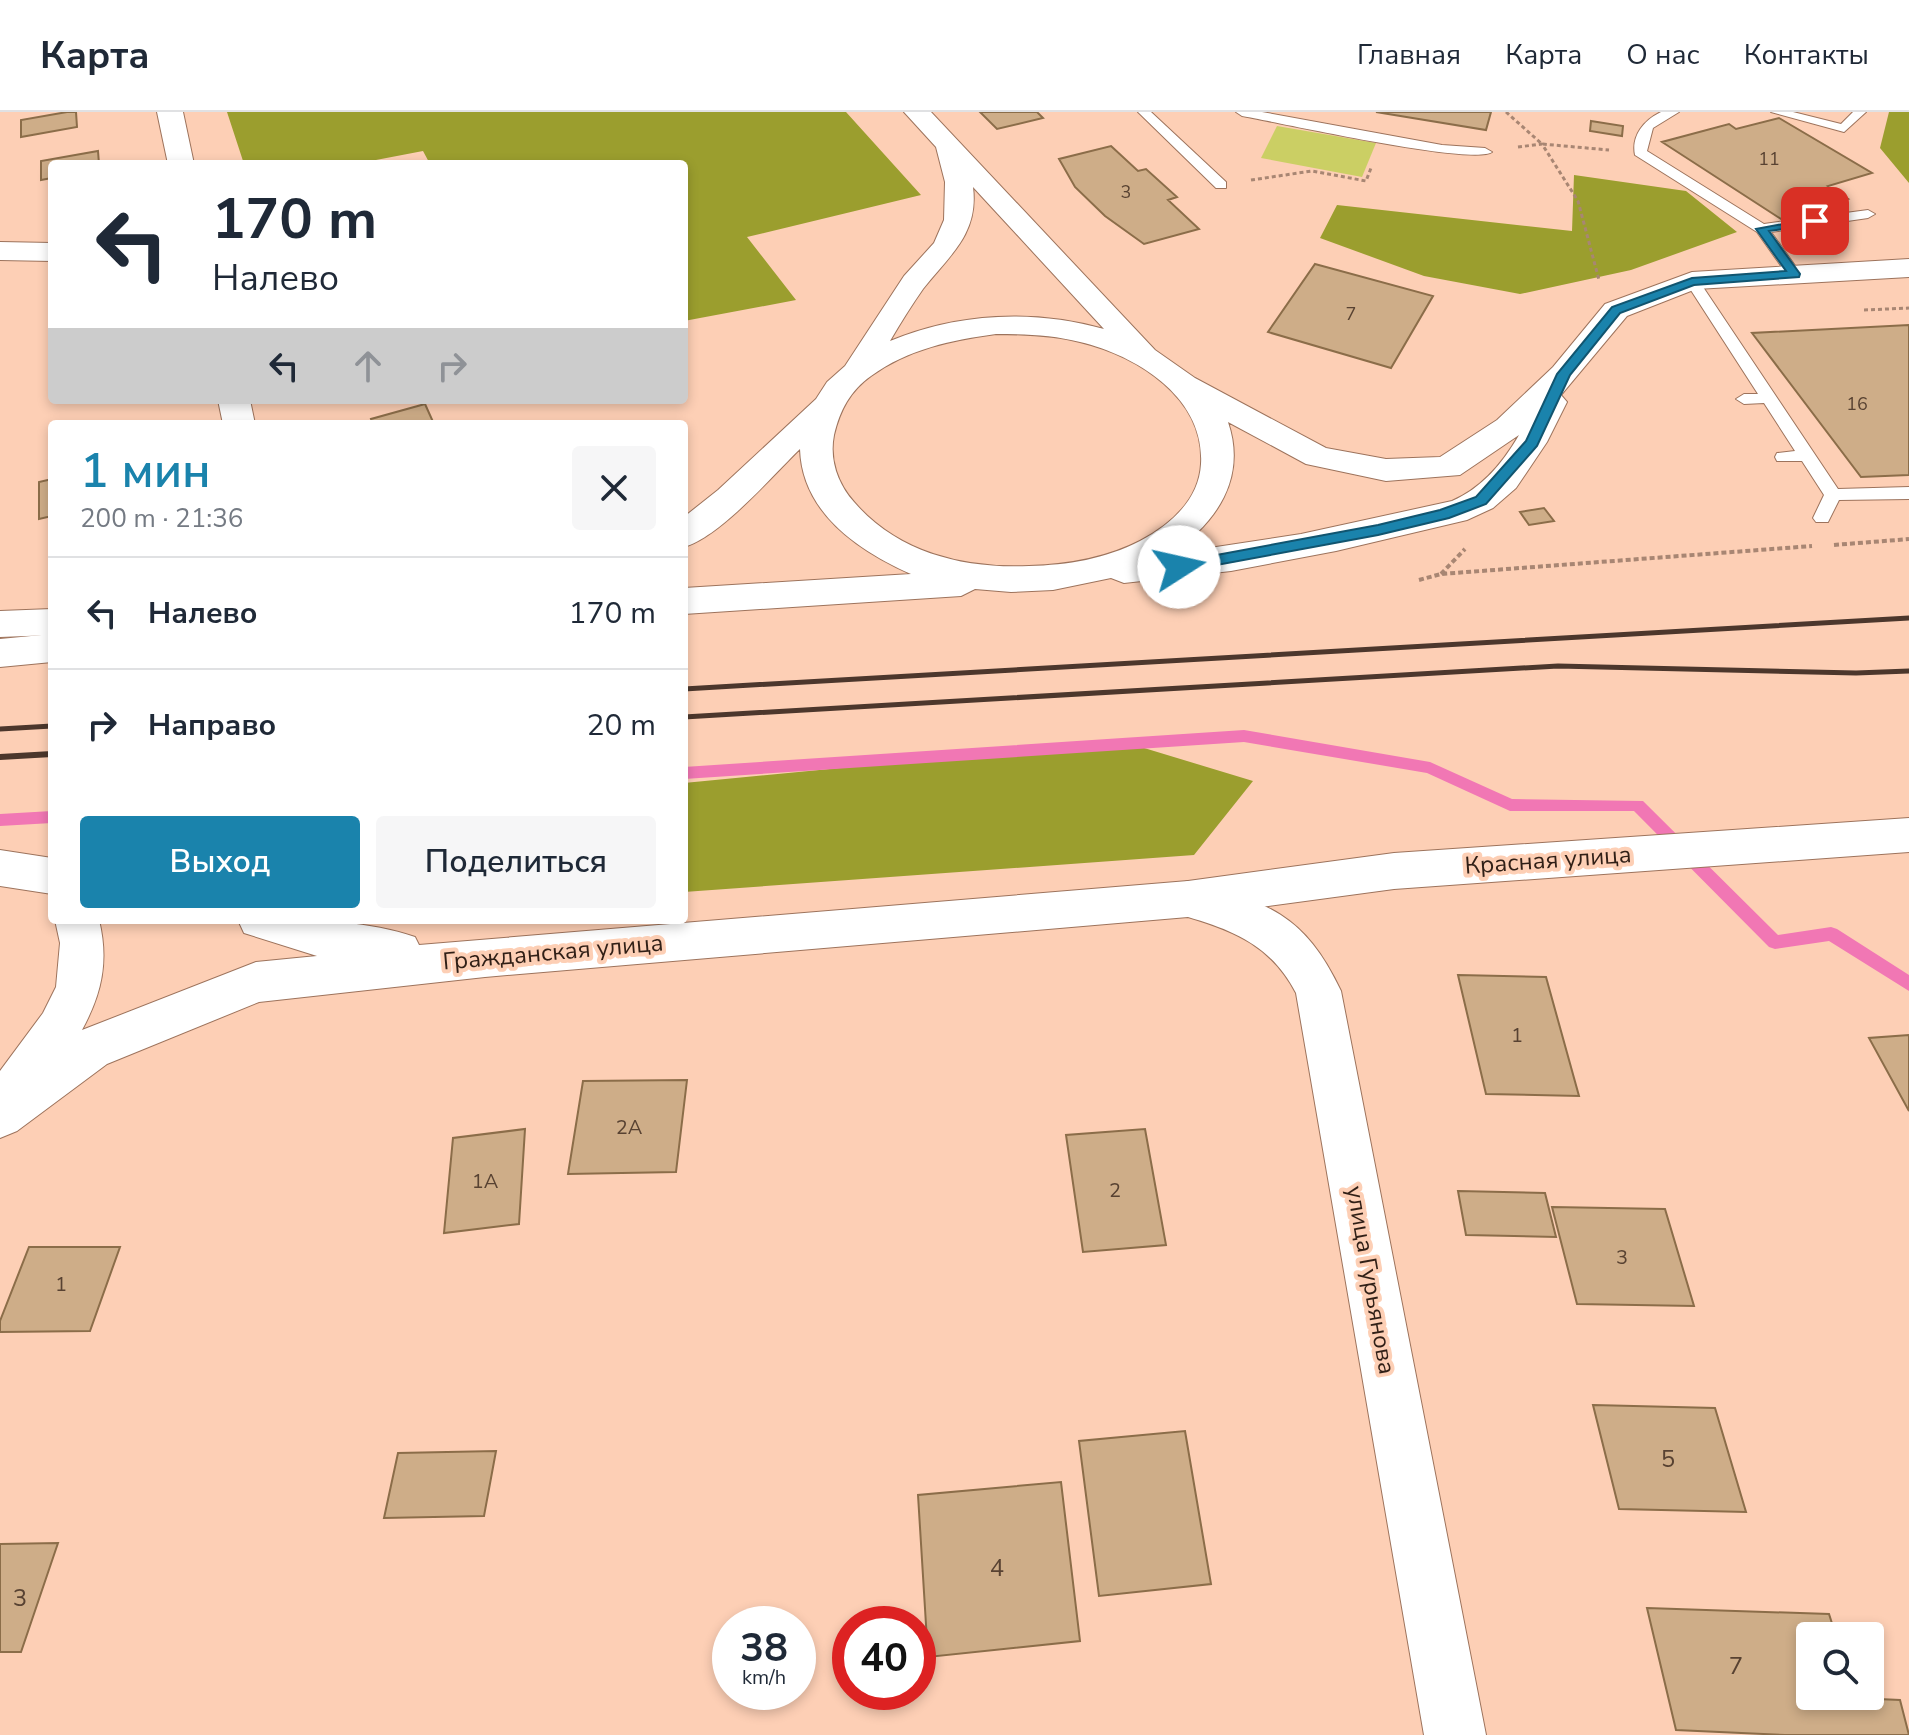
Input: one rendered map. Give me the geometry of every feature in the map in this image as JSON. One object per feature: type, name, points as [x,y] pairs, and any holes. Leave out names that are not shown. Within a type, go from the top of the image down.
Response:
[{"type":"street","points":[[170,112],[180,160]]},
{"type":"street","points":[[917,112],[1146,357],[1182,383],[1287,443],[1318,457],[1375,468],[1416,471],[1448,467],[1508,427],[1564,374],[1616,310],[1692,281],[1909,268]]},
{"type":"street","points":[[688,532],[730,498],[857,372],[881,328],[915,280],[946,245],[957,222],[962,197],[958,172],[946,141]]},
{"type":"street","points":[[0,251],[48,252]]},
{"type":"street","points":[[857,372],[880,357],[934,335],[996,325],[1060,329],[1090,335],[1146,357]]},
{"type":"street","points":[[688,601],[1179,567],[1404,524],[1481,501],[1532,443],[1564,374]]},
{"type":"street","points":[[1079,575],[1146,553],[1183,527],[1208,497],[1216,475],[1218,452],[1214,430],[1205,409],[1182,383]]},
{"type":"street","points":[[826,406],[818,430],[818,464],[830,497],[847,518],[897,553],[942,569],[1003,580]]},
{"type":"street","points":[[0,624],[48,622]]},
{"type":"street","points":[[0,653],[48,648]]},
{"type":"street","name":"Красная улица","points":[[1188,899],[1394,871],[1909,835]]},
{"type":"street","points":[[0,868],[48,876]]},
{"type":"street","name":"Гражданская улица","points":[[0,1115],[90,1049],[256,982],[485,958],[1188,899]]},
{"type":"street","name":"улица Гурьянова","points":[[1188,899],[1246,914],[1280,935],[1303,959],[1318,991],[1455,1735]]},
{"type":"street","points":[[0,1103],[48,1049],[72,1011],[81,974],[78,924]]},
{"type":"street","points":[[272,924],[305,935],[370,949],[485,958]]},
{"type":"lane","points":[[1144,112],[1221,185]]},
{"type":"lane","points":[[1242,112],[1442,149],[1485,152]]},
{"type":"lane","points":[[1673,112],[1657,116],[1642,132],[1640,152],[1762,229],[1794,274]]},
{"type":"lane","points":[[1777,112],[1844,128],[1860,112]]},
{"type":"lane","points":[[1762,229],[1868,214]]},
{"type":"lane","points":[[1692,281],[1833,495]]},
{"type":"lane","points":[[1744,399],[1769,398]]},
{"type":"lane","points":[[1783,457],[1807,455]]},
{"type":"lane","points":[[1833,495],[1909,493]]},
{"type":"lane","points":[[1822,518],[1833,495]]},
{"type":"path","points":[[1506,112],[1542,144],[1578,201],[1602,291]]},
{"type":"path","points":[[1542,144],[1640,152]]},
{"type":"path","points":[[1221,185],[1312,171],[1366,181],[1374,160],[1442,149]]},
{"type":"path","points":[[1850,310],[1909,308]]},
{"type":"path","points":[[1831,545],[1909,539]]},
{"type":"path","points":[[1441,574],[1472,541]]},
{"type":"path","points":[[1419,580],[1441,574],[1815,546]]},
{"type":"green space","points":[[1277,126],[1376,143],[1362,177],[1261,158]]},
{"type":"shaded area","points":[[227,112],[846,112],[921,195],[747,237],[796,300],[688,320],[688,160],[428,160],[423,151],[376,160],[243,160]]},
{"type":"shaded area","points":[[1889,112],[1909,112],[1909,183],[1880,148]]},
{"type":"shaded area","points":[[1574,175],[1686,191],[1737,232],[1631,270],[1520,294],[1424,276],[1320,238],[1337,205],[1572,231]]},
{"type":"shaded area","points":[[1121,741],[1253,781],[1194,855],[688,892],[688,783]]},
{"type":"building","points":[[76,112],[77,127],[21,137],[21,120]]},
{"type":"building","points":[[980,112],[1037,112],[1043,118],[997,129]]},
{"type":"building","points":[[1376,112],[1491,112],[1486,130]]},
{"type":"building","points":[[1779,118],[1872,173],[1828,186],[1848,199],[1781,219],[1662,142],[1729,124],[1736,129]]},
{"type":"building","points":[[1591,121],[1623,126],[1622,136],[1590,131]]},
{"type":"building","points":[[1111,146],[1138,171],[1146,169],[1177,197],[1168,200],[1199,229],[1144,244],[1105,216],[1075,187],[1059,159]]},
{"type":"building","points":[[98,151],[99,160],[48,160],[48,179],[41,180],[41,161]]},
{"type":"building","points":[[1315,264],[1433,296],[1391,368],[1268,332]]},
{"type":"building","points":[[1909,325],[1909,475],[1861,477],[1752,333]]},
{"type":"building","points":[[425,404],[432,420],[371,420]]},
{"type":"building","points":[[48,480],[48,517],[39,519],[39,482]]},
{"type":"building","points":[[1544,508],[1554,521],[1529,525],[1520,512]]},
{"type":"building","points":[[1458,975],[1546,977],[1579,1096],[1486,1094]]},
{"type":"building","points":[[1909,1035],[1909,1111],[1869,1038]]},
{"type":"building","points":[[687,1080],[676,1172],[568,1174],[583,1081]]},
{"type":"building","points":[[525,1129],[519,1224],[444,1233],[453,1138]]},
{"type":"building","points":[[1145,1129],[1166,1245],[1083,1252],[1066,1135]]},
{"type":"building","points":[[1458,1191],[1545,1193],[1556,1237],[1466,1235]]},
{"type":"building","points":[[1552,1207],[1665,1209],[1694,1306],[1577,1304]]},
{"type":"building","points":[[29,1247],[120,1247],[90,1331],[0,1332],[0,1321]]},
{"type":"building","points":[[1593,1405],[1715,1408],[1746,1512],[1619,1509]]},
{"type":"building","points":[[1185,1431],[1211,1584],[1099,1596],[1079,1441]]},
{"type":"building","points":[[496,1451],[484,1516],[384,1518],[398,1453]]},
{"type":"building","points":[[1061,1482],[1080,1641],[936,1656],[936,1606],[925,1606],[918,1495]]},
{"type":"building","points":[[58,1543],[21,1652],[0,1652],[0,1544]]},
{"type":"building","points":[[1647,1608],[1829,1614],[1832,1622],[1796,1622],[1796,1710],[1884,1710],[1884,1699],[1900,1700],[1909,1735],[1785,1735],[1676,1730]]},
{"type":"waterway","points":[[688,773],[1244,736],[1430,768],[1510,805],[1638,805],[1775,942],[1831,934],[1909,984]]},
{"type":"waterway","points":[[0,820],[48,817]]},
{"type":"railway","points":[[688,689],[1909,618]]},
{"type":"railway","points":[[688,717],[1558,666],[1856,673],[1909,671]]},
{"type":"railway","points":[[0,729],[48,726]]},
{"type":"railway","points":[[0,757],[48,754]]},
{"type":"route","points":[[1179,567],[1378,530],[1444,514],[1481,501],[1532,443],[1564,374],[1616,310],[1692,281],[1794,274],[1762,229],[1815,221]]}]
